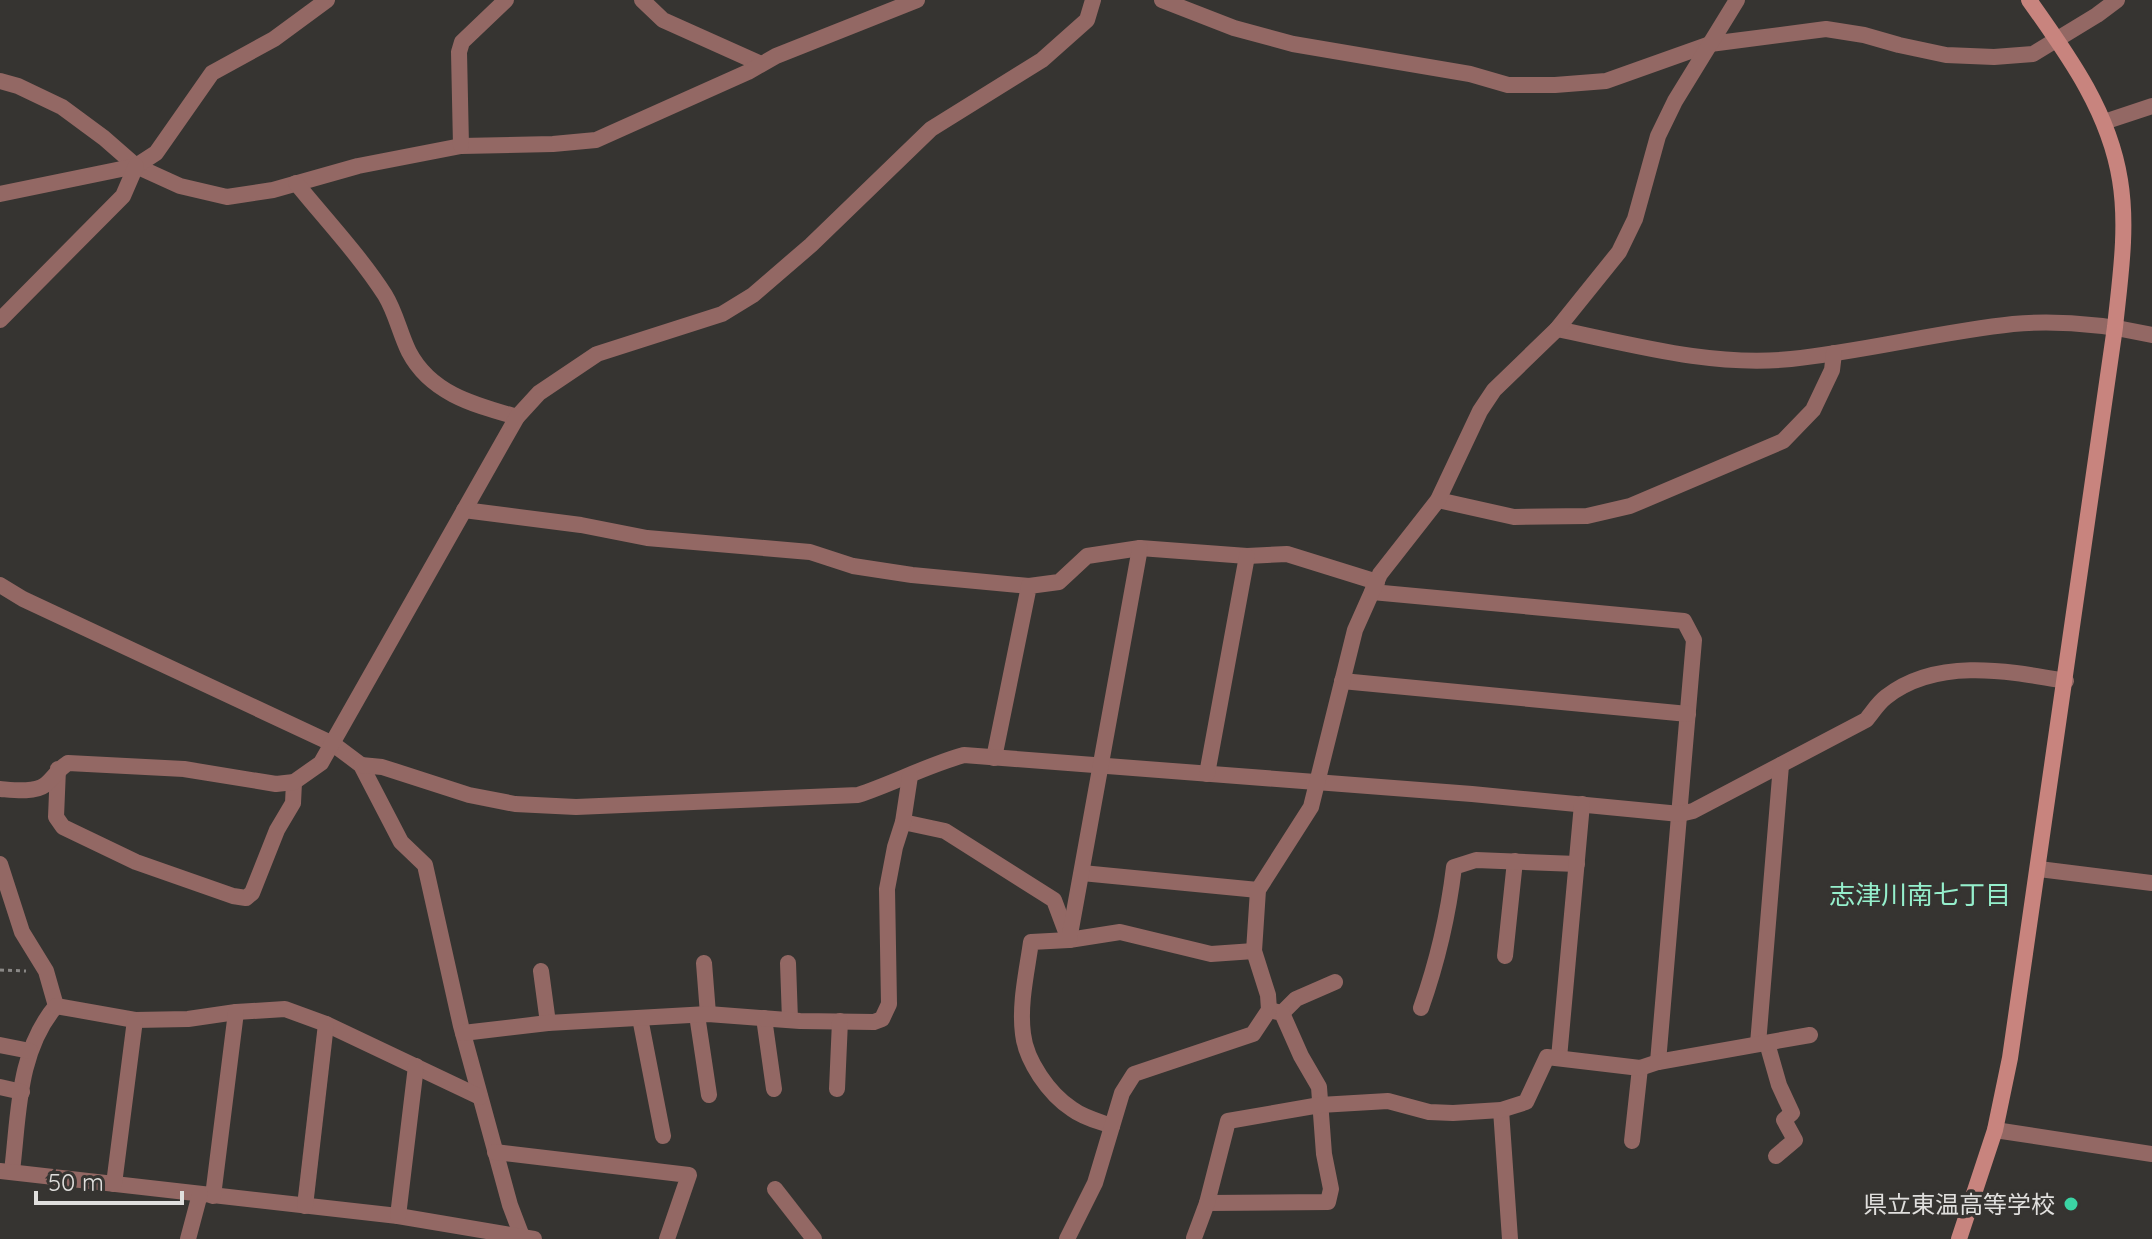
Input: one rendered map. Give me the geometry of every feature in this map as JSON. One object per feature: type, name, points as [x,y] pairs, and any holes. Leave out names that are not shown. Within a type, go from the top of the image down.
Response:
[{"type":"street","points":[[0,194],[136,166],[156,153],[212,73],[274,39],[327,0]]},
{"type":"street","points":[[461,146],[459,52],[462,42],[506,0]]},
{"type":"street","points":[[642,0],[663,20],[761,64]]},
{"type":"street","points":[[0,81],[62,107],[136,166],[180,186],[227,197],[273,190],[358,166],[461,146],[540,145],[596,140],[761,64],[917,0]]},
{"type":"street","points":[[0,789],[28,790],[44,786],[58,769],[68,763],[184,769],[276,784],[294,782],[321,763],[517,417],[539,393],[597,354],[722,314],[753,295],[811,245],[931,129],[1042,60],[1087,20],[1093,0]]},
{"type":"street","points":[[1162,0],[1234,28],[1293,44],[1444,69],[1508,85],[1606,81],[1710,44],[1826,29],[1946,55],[1994,57],[2033,54],[2117,0]]},
{"type":"street","points":[[1207,1203],[1328,1202],[1331,1189],[1324,1154],[1319,1087],[1276,1012],[1254,951],[1258,890],[1311,807],[1355,630],[1380,574],[1438,500],[1480,411],[1494,390],[1557,329],[1619,252],[1635,219],[1658,136],[1675,101],[1737,0]]},
{"type":"street","points":[[1959,1239],[1995,1130],[2010,1058],[2066,681],[2115,327],[2123,247],[2120,180],[2104,122],[2085,83],[2029,0]]},
{"type":"street","points":[[2104,122],[2152,106]]},
{"type":"street","points":[[0,320],[123,196],[136,166]]},
{"type":"street","points":[[296,183],[384,294],[408,350],[422,373],[467,403],[517,417]]},
{"type":"street","points":[[1557,329],[1673,353],[1752,361],[1834,353],[2013,324],[2115,327],[2152,335]]},
{"type":"street","points":[[1438,500],[1514,517],[1587,516],[1630,506],[1783,441],[1813,410],[1832,370],[1834,353]]},
{"type":"street","points":[[464,510],[581,525],[647,538],[810,552],[853,566],[912,575],[1029,586],[1059,582],[1087,556],[1140,548],[1247,556],[1287,554],[1374,587],[1684,621],[1694,640],[1658,1062]]},
{"type":"street","points":[[1069,940],[1140,548]]},
{"type":"street","points":[[1207,774],[1247,556]]},
{"type":"street","points":[[0,586],[333,744],[361,765],[401,842],[425,865],[463,1033],[495,1152],[510,1205],[527,1238]]},
{"type":"street","points":[[994,758],[1029,586]]},
{"type":"street","points":[[361,765],[382,767],[469,795],[515,804],[576,807],[858,795],[938,762],[964,755],[1680,814],[1693,811],[1866,720],[1885,698],[1929,676],[1961,671],[2011,671],[2066,681]]},
{"type":"street","points":[[1342,681],[1688,714]]},
{"type":"street","points":[[1776,1156],[1795,1140],[1784,1120],[1792,1113],[1763,1043],[1781,765]]},
{"type":"street","points":[[58,769],[56,817],[63,827],[136,862],[246,898],[252,893],[277,830],[293,803],[294,782]]},
{"type":"street","points":[[463,1033],[548,1023],[702,1014],[790,1020],[874,1022],[882,1019],[889,1004],[887,889],[910,776]]},
{"type":"street","points":[[1559,1058],[1582,804]]},
{"type":"street","points":[[903,822],[945,831],[1054,900],[1069,940]]},
{"type":"street","points":[[1421,1008],[1448,918],[1454,867],[1476,860],[1577,864]]},
{"type":"street","points":[[1505,956],[1515,861]]},
{"type":"street","points":[[0,864],[22,932],[46,971],[56,1006]]},
{"type":"street","points":[[2039,869],[2152,883]]},
{"type":"street","points":[[1082,873],[1258,890]]},
{"type":"street","points":[[1112,1126],[1087,1118],[1070,1108],[1049,1087],[1027,1053],[1022,1031],[1031,942],[1120,932],[1211,954],[1254,951]]},
{"type":"street","points":[[704,963],[702,1014],[709,1095]]},
{"type":"street","points":[[788,963],[790,1020]]},
{"type":"street","points":[[541,971],[548,1023]]},
{"type":"street","points":[[1067,1239],[1095,1183],[1122,1093],[1134,1074],[1253,1034],[1276,1012],[1296,999],[1335,982]]},
{"type":"street","points":[[56,1006],[135,1020],[188,1019],[285,1009],[326,1024],[480,1097]]},
{"type":"street","points":[[56,1006],[43,1021],[30,1051],[4,1173],[398,1216],[447,1232],[527,1238]]},
{"type":"street","points":[[188,1239],[206,1195],[236,1012]]},
{"type":"street","points":[[640,1018],[663,1136]]},
{"type":"street","points":[[764,1018],[774,1089]]},
{"type":"street","points":[[114,1184],[135,1020]]},
{"type":"street","points":[[837,1089],[840,1021]]},
{"type":"street","points":[[305,1206],[326,1024]]},
{"type":"street","points":[[1194,1238],[1207,1203],[1228,1121],[1320,1105],[1388,1101],[1429,1112],[1501,1110],[1526,1102],[1547,1057],[1640,1068],[1658,1062],[1810,1035]]},
{"type":"street","points":[[0,1045],[30,1051]]},
{"type":"street","points":[[398,1216],[416,1066]]},
{"type":"street","points":[[1632,1141],[1640,1068]]},
{"type":"street","points":[[0,1087],[22,1092]]},
{"type":"street","points":[[1501,1110],[1510,1239]]},
{"type":"street","points":[[1995,1130],[2152,1154]]},
{"type":"street","points":[[495,1152],[689,1175],[667,1239]]},
{"type":"street","points":[[775,1189],[814,1239]]},
{"type":"place","name":"県立東温高等学校","points":[[2071,1204]]},
{"type":"district","name":"志津川南七丁目","points":[[1920,894]]}]
